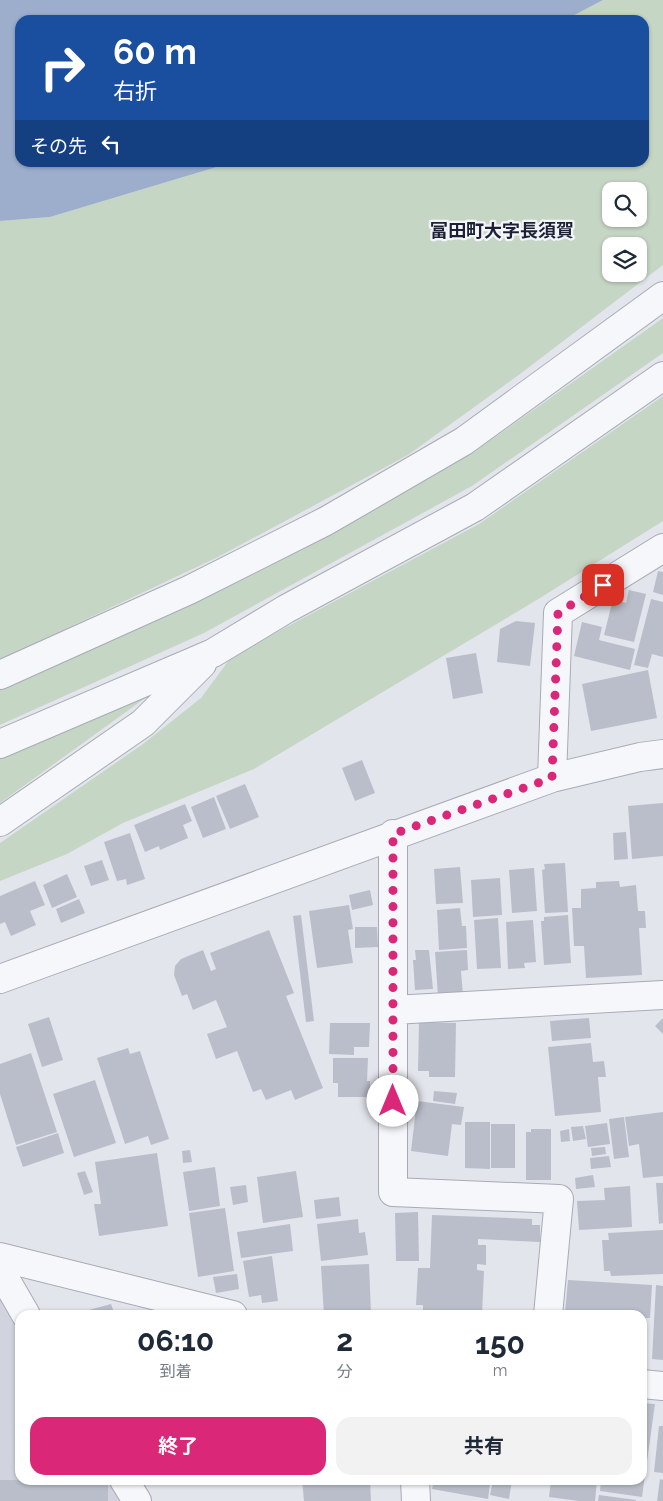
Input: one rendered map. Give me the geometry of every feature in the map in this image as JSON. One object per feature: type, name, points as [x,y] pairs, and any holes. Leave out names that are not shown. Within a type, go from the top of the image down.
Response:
[{"type":"street","points":[[0,675],[189,590],[326,521],[464,441],[663,296]]},
{"type":"street","points":[[0,744],[213,653],[286,609],[475,507],[663,376]]},
{"type":"street","points":[[552,778],[558,613],[663,548]]},
{"type":"street","points":[[0,822],[142,723],[213,653]]},
{"type":"street","points":[[0,978],[393,834],[552,778],[640,757],[663,754]]},
{"type":"street","points":[[393,834],[393,1192],[559,1199],[548,1310]]},
{"type":"street","points":[[393,1010],[663,995]]},
{"type":"street","points":[[0,1257],[213,1310]]},
{"type":"street","points":[[0,1270],[23,1310]]},
{"type":"street","points":[[647,1384],[663,1386]]},
{"type":"street","points":[[127,1485],[136,1501]]},
{"type":"shaded area","points":[[0,1295],[15,1320],[15,1485],[116,1485],[126,1501],[0,1501]]},
{"type":"green space","points":[[603,0],[663,0],[663,265],[647,277],[647,237],[602,237],[602,282],[641,282],[520,374],[408,455],[218,557],[0,660],[0,221],[50,217],[217,167],[649,167],[649,15],[574,15]]},
{"type":"green space","points":[[663,318],[663,353],[472,486],[204,633],[0,725],[0,688],[334,529],[474,452]]},
{"type":"green space","points":[[663,396],[663,521],[540,598],[254,769],[123,823],[67,854],[0,881],[0,843],[143,744],[201,698],[232,656],[479,524]]},
{"type":"green space","points":[[173,678],[0,803],[0,754]]},
{"type":"water","points":[[0,0],[603,0],[574,15],[15,15],[15,167],[217,167],[50,217],[0,221]]},
{"type":"building","points":[[658,571],[663,572],[663,595],[653,592]]},
{"type":"building","points":[[629,590],[646,594],[634,642],[604,635],[613,599],[626,603]]},
{"type":"building","points":[[651,599],[663,602],[663,657],[652,654],[648,668],[634,665]]},
{"type":"building","points":[[516,621],[535,623],[530,666],[497,662],[500,629]]},
{"type":"building","points":[[582,622],[602,627],[599,640],[635,649],[630,670],[574,656]]},
{"type":"building","points":[[476,653],[483,693],[453,699],[446,658]]},
{"type":"building","points":[[648,670],[657,718],[591,731],[582,684]]},
{"type":"building","points":[[362,760],[375,793],[355,801],[342,768]]},
{"type":"building","points":[[245,784],[259,817],[230,829],[216,796]]},
{"type":"building","points":[[214,797],[226,829],[203,838],[191,807]]},
{"type":"building","points":[[663,803],[663,856],[632,859],[628,806]]},
{"type":"building","points":[[185,804],[192,821],[183,825],[188,838],[160,850],[159,846],[145,852],[134,825]]},
{"type":"building","points":[[626,832],[628,859],[614,860],[613,833]]},
{"type":"building","points":[[130,833],[145,879],[127,885],[126,879],[117,881],[104,842]]},
{"type":"building","points":[[102,860],[109,880],[91,886],[84,866]]},
{"type":"building","points":[[565,863],[568,912],[545,913],[542,870],[545,869],[544,864]]},
{"type":"building","points":[[460,867],[463,903],[436,904],[434,869]]},
{"type":"building","points":[[534,868],[537,911],[512,913],[509,870]]},
{"type":"building","points":[[67,874],[77,897],[52,908],[43,885]]},
{"type":"building","points":[[500,878],[502,915],[473,917],[471,880]]},
{"type":"building","points":[[35,881],[45,905],[30,911],[36,925],[11,936],[5,922],[0,924],[0,896]]},
{"type":"building","points":[[619,881],[620,887],[636,885],[638,911],[645,911],[646,928],[639,928],[642,975],[586,978],[584,946],[574,946],[572,908],[581,908],[581,889],[596,888],[596,882]]},
{"type":"building","points":[[370,890],[373,905],[352,910],[349,895]]},
{"type":"building","points":[[79,899],[85,913],[61,923],[56,909]]},
{"type":"building","points":[[349,905],[353,929],[348,930],[353,963],[317,968],[309,911]]},
{"type":"building","points":[[460,908],[462,926],[466,926],[467,948],[439,950],[437,910]]},
{"type":"building","points":[[301,915],[314,1021],[306,1022],[293,916]]},
{"type":"building","points":[[568,915],[571,963],[544,965],[541,921],[544,921],[544,917]]},
{"type":"building","points":[[498,918],[501,968],[477,969],[474,920]]},
{"type":"building","points":[[533,920],[536,962],[524,963],[525,968],[508,969],[506,922]]},
{"type":"building","points":[[355,927],[377,927],[378,947],[355,948]]},
{"type":"building","points":[[269,930],[294,993],[286,996],[323,1088],[295,1100],[291,1090],[266,1100],[261,1089],[253,1092],[237,1051],[216,1059],[207,1034],[227,1027],[216,1000],[193,1010],[187,994],[182,996],[174,975],[175,966],[181,959],[203,950],[211,971],[216,969],[210,953]]},
{"type":"building","points":[[415,950],[429,950],[433,989],[415,990],[413,960],[416,960]]},
{"type":"building","points":[[467,950],[468,970],[461,971],[463,995],[438,996],[435,952]]},
{"type":"building","points":[[49,1017],[63,1060],[42,1067],[28,1024]]},
{"type":"building","points":[[589,1018],[591,1038],[552,1041],[550,1021]]},
{"type":"building","points":[[663,1018],[663,1034],[655,1026]]},
{"type":"building","points":[[419,1022],[456,1023],[455,1077],[429,1077],[429,1071],[418,1071]]},
{"type":"building","points":[[330,1023],[370,1023],[369,1047],[354,1047],[354,1055],[329,1054]]},
{"type":"building","points":[[591,1043],[593,1062],[604,1061],[606,1077],[598,1077],[601,1112],[555,1116],[548,1047]]},
{"type":"building","points":[[128,1048],[130,1054],[140,1051],[169,1139],[151,1145],[148,1136],[125,1144],[97,1058]]},
{"type":"building","points":[[31,1053],[57,1132],[16,1145],[0,1094],[0,1064]]},
{"type":"building","points":[[333,1058],[368,1058],[367,1081],[370,1081],[370,1097],[338,1097],[338,1083],[333,1083]]},
{"type":"building","points":[[95,1080],[116,1143],[74,1157],[53,1094]]},
{"type":"building","points":[[434,1091],[457,1093],[455,1104],[433,1101]]},
{"type":"building","points":[[417,1101],[464,1107],[461,1125],[452,1124],[448,1156],[411,1151]]},
{"type":"building","points":[[663,1112],[663,1176],[643,1178],[639,1144],[629,1146],[625,1117]]},
{"type":"building","points":[[624,1117],[629,1157],[614,1159],[609,1119]]},
{"type":"building","points":[[465,1122],[490,1122],[490,1169],[465,1168]]},
{"type":"building","points":[[607,1123],[610,1144],[588,1147],[585,1126]]},
{"type":"building","points":[[491,1124],[515,1124],[515,1168],[491,1168]]},
{"type":"building","points":[[583,1126],[586,1139],[573,1141],[571,1127]]},
{"type":"building","points":[[531,1129],[551,1129],[551,1180],[526,1180],[526,1132],[531,1132]]},
{"type":"building","points":[[569,1129],[570,1141],[561,1142],[560,1131]]},
{"type":"building","points":[[58,1133],[64,1153],[23,1167],[16,1147]]},
{"type":"building","points":[[605,1147],[606,1154],[592,1156],[591,1148]]},
{"type":"building","points":[[190,1150],[192,1162],[183,1163],[182,1151]]},
{"type":"building","points":[[157,1153],[168,1226],[99,1236],[94,1204],[101,1204],[95,1162]]},
{"type":"building","points":[[609,1156],[611,1167],[591,1169],[590,1158]]},
{"type":"building","points":[[215,1167],[220,1206],[189,1211],[183,1172]]},
{"type":"building","points":[[85,1171],[93,1192],[84,1195],[77,1173]]},
{"type":"building","points":[[296,1171],[303,1217],[263,1223],[257,1177]]},
{"type":"building","points":[[593,1175],[595,1187],[576,1189],[575,1178]]},
{"type":"building","points":[[656,1183],[663,1183],[663,1223],[659,1224]]},
{"type":"building","points":[[246,1185],[248,1202],[233,1205],[230,1187]]},
{"type":"building","points":[[630,1186],[632,1227],[579,1230],[577,1201],[605,1200],[604,1188]]},
{"type":"building","points":[[339,1197],[341,1216],[316,1219],[314,1200]]},
{"type":"building","points":[[225,1208],[234,1271],[198,1277],[189,1213]]},
{"type":"building","points":[[418,1212],[419,1261],[396,1261],[395,1213]]},
{"type":"building","points":[[432,1215],[532,1219],[532,1225],[540,1225],[540,1242],[478,1239],[478,1245],[486,1245],[486,1265],[477,1264],[477,1270],[484,1271],[482,1310],[423,1310],[423,1305],[416,1305],[418,1268],[430,1268]]},
{"type":"building","points":[[358,1219],[359,1233],[365,1232],[368,1255],[321,1261],[317,1224]]},
{"type":"building","points":[[290,1224],[293,1251],[241,1258],[237,1232]]},
{"type":"building","points":[[663,1230],[663,1274],[611,1276],[610,1271],[604,1271],[602,1240],[609,1240],[608,1233]]},
{"type":"building","points":[[272,1256],[278,1301],[262,1303],[261,1295],[249,1297],[243,1261]]},
{"type":"building","points":[[369,1264],[371,1310],[324,1310],[321,1266]]},
{"type":"building","points":[[237,1274],[239,1289],[216,1293],[213,1277]]},
{"type":"building","points":[[568,1280],[652,1285],[650,1318],[647,1318],[647,1310],[565,1310]]},
{"type":"building","points":[[656,1285],[663,1286],[663,1360],[652,1359]]},
{"type":"building","points":[[111,1304],[113,1310],[89,1310]]},
{"type":"building","points":[[647,1403],[655,1404],[647,1461]]},
{"type":"building","points":[[659,1426],[663,1426],[663,1473],[654,1472]]},
{"type":"building","points":[[660,1479],[663,1480],[663,1501],[657,1501]]},
{"type":"building","points":[[0,1480],[15,1480],[15,1485],[108,1485],[108,1501],[0,1501]]},
{"type":"building","points":[[302,1485],[370,1485],[371,1501],[304,1501]]},
{"type":"building","points":[[433,1485],[490,1485],[488,1499],[432,1489]]},
{"type":"building","points":[[492,1485],[511,1485],[509,1499],[490,1495]]},
{"type":"building","points":[[550,1485],[597,1485],[595,1501],[549,1497]]},
{"type":"building","points":[[601,1485],[644,1485],[642,1497],[600,1491]]},
{"type":"building","points":[[599,1495],[636,1500],[636,1501],[598,1501]]},
{"type":"district","name":"富田町大字長須賀","points":[[502,230]]},
{"type":"route","points":[[393,1101],[393,834],[552,778],[558,613],[603,585]]}]
